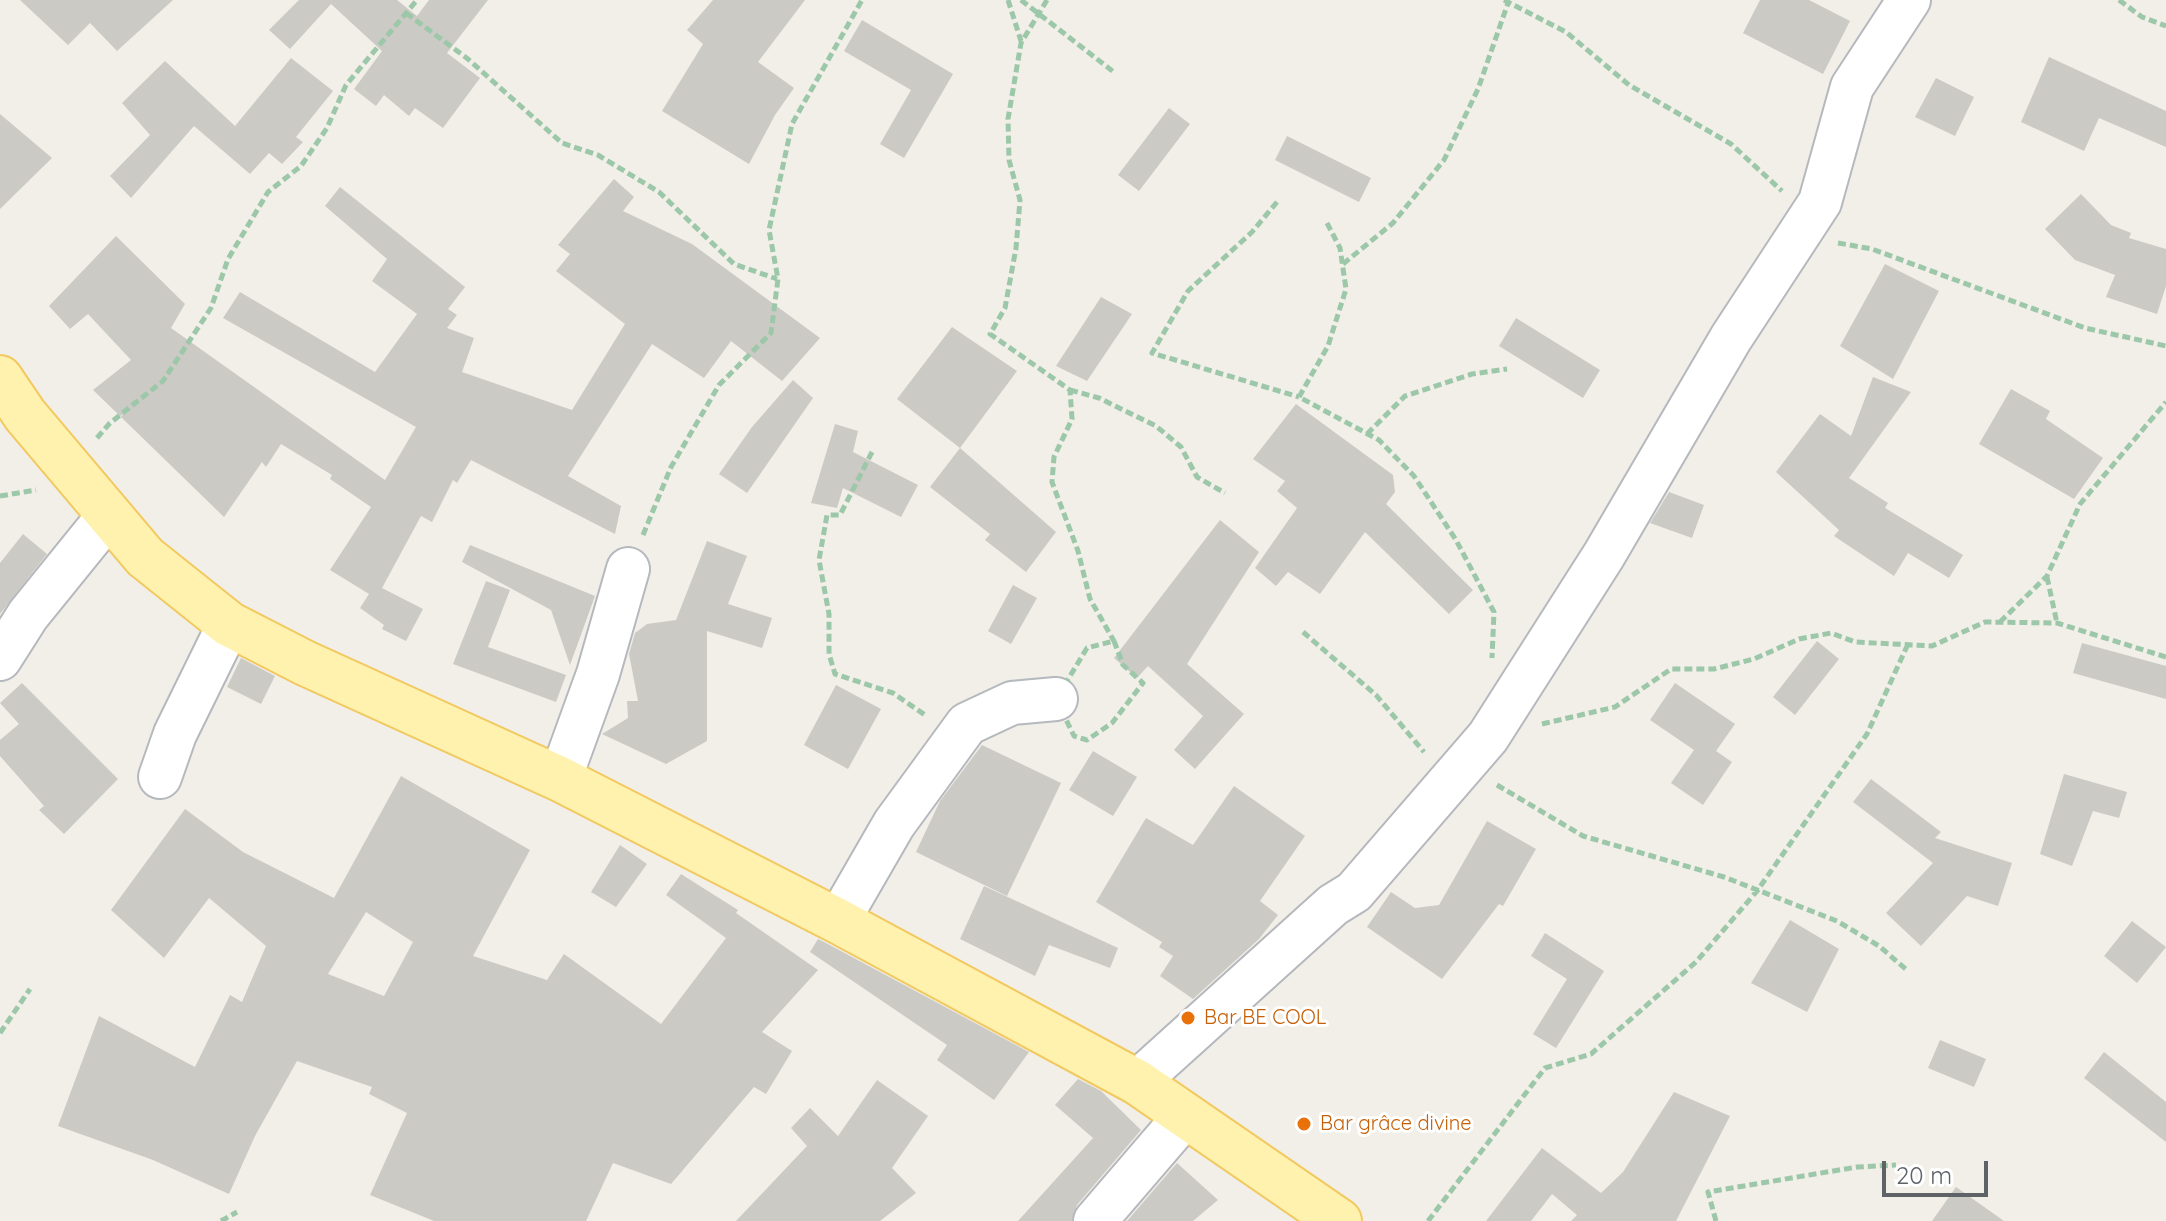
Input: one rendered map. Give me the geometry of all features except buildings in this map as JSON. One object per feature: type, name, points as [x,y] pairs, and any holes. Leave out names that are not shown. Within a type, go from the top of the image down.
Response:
[{"type":"main road","points":[[0,378],[25,415],[145,557],[229,624],[319,670],[560,779],[838,921],[1137,1082],[1339,1221]]},
{"type":"street","points":[[1137,1082],[1333,905],[1354,892],[1458,774],[1604,555],[1731,338],[1820,202],[1852,87],[1909,0]]},
{"type":"street","points":[[0,659],[28,615],[109,515]]},
{"type":"street","points":[[560,779],[598,674],[628,569]]},
{"type":"street","points":[[160,777],[175,734],[229,624]]},
{"type":"street","points":[[838,921],[894,824],[967,724],[1012,703],[1056,699]]},
{"type":"street","points":[[1095,1221],[1186,1115]]},
{"type":"path","points":[[71,468],[110,423],[163,381],[211,308],[228,259],[268,192],[301,166],[327,128],[346,85],[417,0]]},
{"type":"path","points":[[628,569],[671,467],[719,385],[771,333],[778,279],[769,230],[792,124],[862,0]]},
{"type":"path","points":[[1008,0],[1021,43]]},
{"type":"path","points":[[1021,0],[1115,73]]},
{"type":"path","points":[[1047,0],[1021,43],[1008,119],[1009,160],[1020,200],[1016,248],[1005,308],[990,334],[1070,390],[1099,398],[1156,426],[1181,447],[1197,477],[1225,493]]},
{"type":"path","points":[[2119,0],[2142,17],[2166,26]]},
{"type":"path","points":[[1342,264],[1393,223],[1444,160],[1478,89],[1506,1],[1566,32],[1629,85],[1731,144],[1804,226],[2085,328],[2166,346]]},
{"type":"path","points":[[406,13],[468,59],[562,143],[598,155],[659,192],[734,264],[778,279]]},
{"type":"path","points":[[1277,202],[1252,232],[1188,291],[1152,353],[1299,397]]},
{"type":"path","points":[[1367,434],[1405,396],[1472,374],[1507,369]]},
{"type":"path","points":[[1070,390],[1072,419],[1054,457],[1052,482],[1078,551],[1090,599],[1114,641],[1123,665],[1143,683],[1112,723],[1087,740],[1074,736],[1056,699],[1087,648],[1114,641]]},
{"type":"path","points":[[1999,622],[2047,576],[2080,504],[2166,402]]},
{"type":"path","points":[[872,452],[840,515],[827,515],[819,560],[829,614],[829,654],[835,674],[893,693],[932,720],[949,748]]},
{"type":"path","points":[[2047,576],[2057,623]]},
{"type":"path","points":[[1303,632],[1376,695],[1458,774],[1496,785],[1583,836],[1724,877],[1837,921],[1879,946],[1908,971]]},
{"type":"path","points":[[1428,1221],[1545,1068],[1591,1054],[1696,962],[1757,891],[1867,734],[1908,644]]},
{"type":"path","points":[[0,1033],[30,989]]},
{"type":"path","points":[[1716,1221],[1708,1192],[1857,1167],[1896,1165]]},
{"type":"path","points":[[221,1221],[237,1212]]},
{"type":"place","name":"Bar BE COOL","points":[[1188,1018]]},
{"type":"place","name":"Bar grâce divine","points":[[1304,1124]]}]
